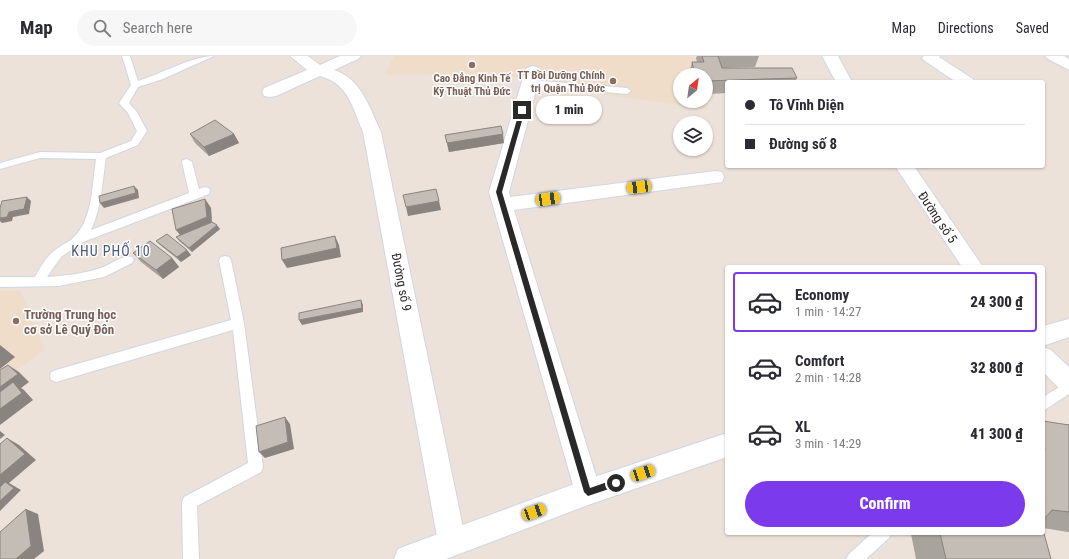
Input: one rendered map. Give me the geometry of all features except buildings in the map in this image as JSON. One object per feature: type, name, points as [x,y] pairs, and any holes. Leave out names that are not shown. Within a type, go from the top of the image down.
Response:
[{"type":"street","name":"Đường số 9","points":[[298,56],[318,71],[333,75],[344,81],[352,89],[372,132],[452,542]]},
{"type":"street","points":[[270,92],[353,56]]},
{"type":"street","points":[[830,56],[843,80]]},
{"type":"street","points":[[932,56],[930,58],[964,80]]},
{"type":"street","points":[[1053,56],[1069,64]]},
{"type":"street","points":[[532,77],[499,192],[588,492]]},
{"type":"street","name":"Đường số 5","points":[[905,168],[972,265]]},
{"type":"street","points":[[503,205],[715,177]]},
{"type":"street","points":[[1045,335],[1069,328]]},
{"type":"street","points":[[1045,360],[1069,382]]},
{"type":"street","points":[[408,559],[588,492],[725,446]]},
{"type":"lane","points":[[126,56],[135,85]]},
{"type":"lane","points":[[0,166],[40,155],[101,156],[135,143],[142,131],[132,112],[124,103],[135,85],[160,77],[191,60],[210,56]]},
{"type":"lane","points":[[532,77],[627,91]]},
{"type":"lane","points":[[79,239],[90,221],[94,207],[101,156]]},
{"type":"lane","points":[[39,281],[52,260],[61,251],[79,239],[200,193],[187,162]]},
{"type":"lane","points":[[0,282],[59,281],[104,272],[128,260]]},
{"type":"lane","points":[[191,559],[189,502],[256,467],[238,323],[225,260]]},
{"type":"lane","points":[[56,376],[238,323]]},
{"type":"lane","points":[[1045,404],[1069,387]]},
{"type":"lane","points":[[854,559],[882,535]]},
{"type":"shaded area","name":"TT Bồi Dưỡng Chính trị Quận Thủ Đức","points":[[394,56],[695,56],[697,68],[673,68],[673,104],[543,86],[548,77],[385,74]]},
{"type":"shaded area","name":"Trường Trung học cơ sở Lê Quý Đôn","points":[[0,291],[21,291],[44,350],[0,383]]},
{"type":"place","name":"Cao Đẳng Kinh Tế Kỹ Thuật Thủ Đức","points":[[472,65]]},
{"type":"place","name":"TT Bồi Dưỡng Chính trị Quận Thủ Đức","points":[[613,81]]},
{"type":"place","name":"Trường Trung học cơ sở Lê Quý Đôn","points":[[16,321]]},
{"type":"district","name":"KHU PHỐ 10","points":[[111,251]]},
{"type":"route","points":[[522,110],[499,192],[588,492],[616,483]]}]
